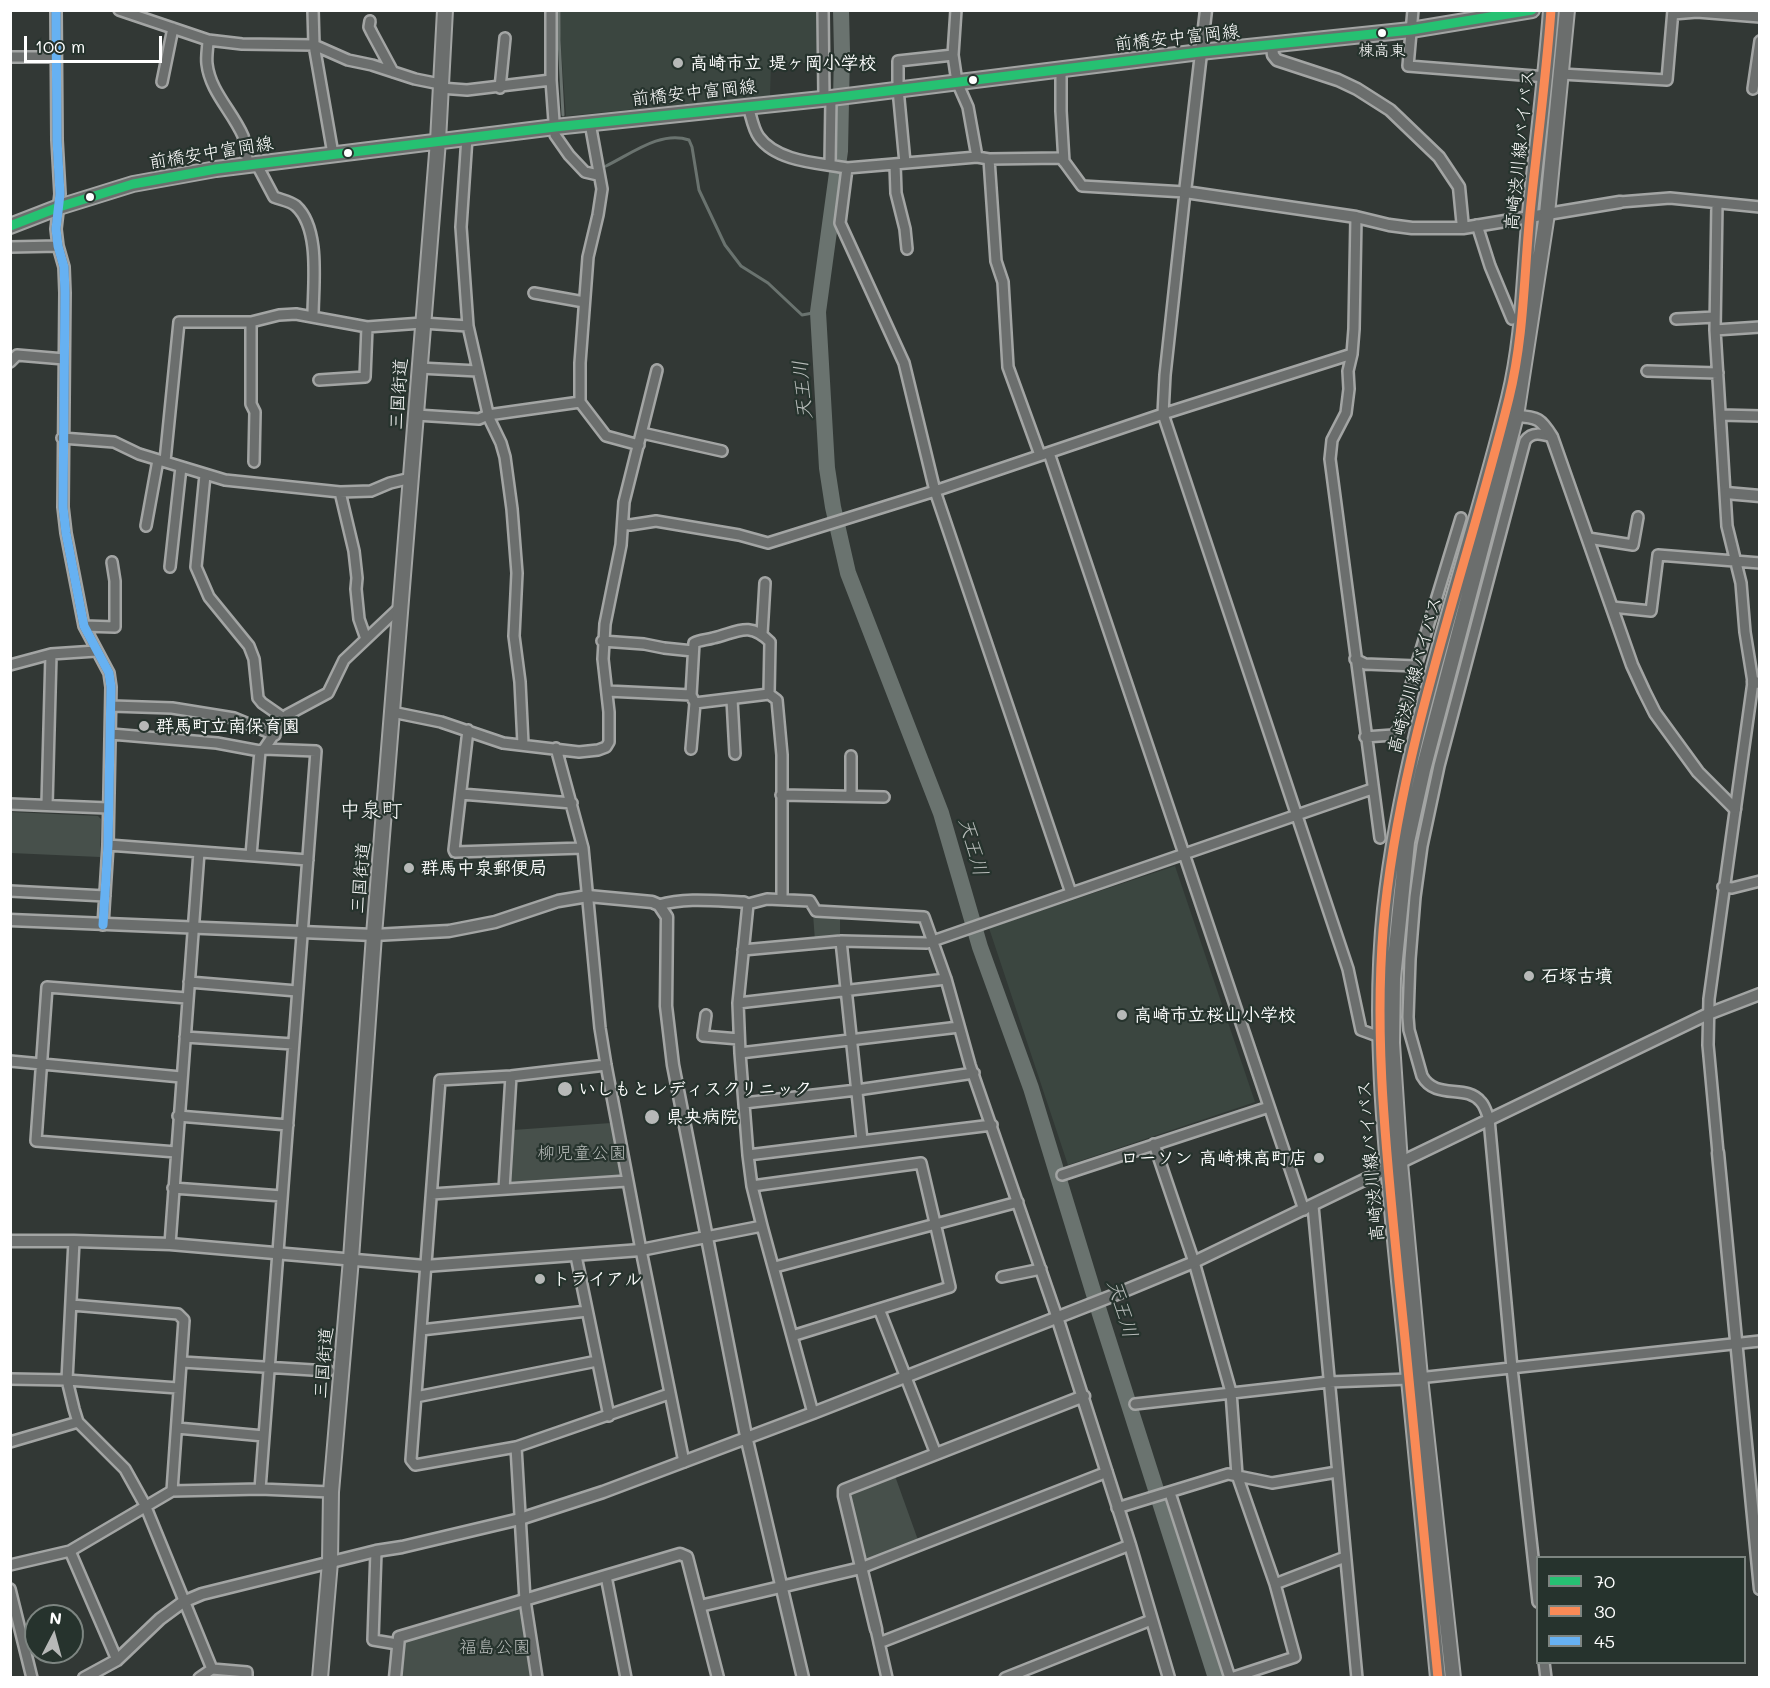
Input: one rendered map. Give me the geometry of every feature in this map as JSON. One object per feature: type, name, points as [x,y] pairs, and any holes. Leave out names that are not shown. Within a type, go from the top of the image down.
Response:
[{"type":"main road","name":"三国街道","points":[[320,1677],[330,1562],[331,1492],[438,141],[445,10]]},
{"type":"main road","name":"前橋安中富岡線","points":[[10,226],[59,207],[133,184],[252,164],[467,137],[828,98],[1200,52],[1411,30],[1532,10]]},
{"type":"main road","name":"高崎渋川線バイパス","points":[[1438,1677],[1415,1378],[1380,1037],[1380,973],[1394,838],[1408,768],[1510,393],[1525,296],[1530,217],[1551,10]]},
{"type":"main road","name":"高崎渋川線バイパス","points":[[1394,1167],[1393,978],[1407,842],[1423,770],[1516,416],[1547,214],[1567,10]]},
{"type":"main road","name":"高崎渋川線バイパス","points":[[1415,1378],[1453,1677]]},
{"type":"street","points":[[56,10],[59,207],[56,229],[64,267],[63,507],[84,627],[109,673],[112,706],[104,925]]},
{"type":"street","points":[[120,10],[208,40],[242,44],[314,45],[348,60],[440,86],[467,90],[551,80]]},
{"type":"street","points":[[313,10],[314,45],[333,154]]},
{"type":"street","points":[[551,10],[551,80],[555,135],[568,155],[585,172],[598,175]]},
{"type":"street","points":[[823,10],[830,165]]},
{"type":"street","points":[[956,10],[953,55],[957,82],[968,107],[977,157]]},
{"type":"street","points":[[1206,10],[1165,375],[1163,414],[1348,969],[1361,1030],[1380,1037]]},
{"type":"street","points":[[1413,10],[1408,66],[1546,77]]},
{"type":"street","points":[[1561,74],[1666,80],[1673,12],[1760,18]]},
{"type":"street","points":[[370,21],[369,27],[393,72]]},
{"type":"street","points":[[162,82],[173,28]]},
{"type":"street","points":[[500,87],[505,38]]},
{"type":"street","points":[[208,40],[207,62],[216,91],[231,112],[244,138],[252,164],[274,197],[294,204],[311,231],[313,317]]},
{"type":"street","points":[[1753,89],[1760,41]]},
{"type":"street","points":[[1272,46],[1277,60],[1338,80],[1374,99],[1390,110],[1426,144],[1439,157],[1459,187],[1463,228]]},
{"type":"street","points":[[906,249],[905,229],[896,194],[900,164],[898,60],[953,55]]},
{"type":"street","points":[[10,57],[56,57]]},
{"type":"street","points":[[1061,69],[1064,162]]},
{"type":"street","points":[[748,106],[759,138],[769,146],[786,156],[830,165],[847,168],[977,157],[989,159],[1059,158],[1082,186],[1185,192],[1356,217],[1412,228],[1463,228],[1620,202],[1670,198],[1760,207]]},
{"type":"street","points":[[590,123],[602,189],[588,257],[580,402],[606,436],[639,445]]},
{"type":"street","points":[[467,137],[461,227],[468,326],[488,415],[505,458],[512,509],[517,573],[514,636],[520,682],[523,744]]},
{"type":"street","points":[[989,159],[996,261],[1003,282],[1008,367],[1045,454],[1184,853],[1269,1107],[1309,1208],[1329,1382],[1357,1677]]},
{"type":"street","points":[[847,168],[840,223],[904,363],[935,491],[1071,893]]},
{"type":"street","points":[[1717,203],[1714,330],[1727,526],[1742,583],[1745,632],[1756,682],[1723,887],[1708,1014],[1708,1046],[1736,1343],[1754,1478],[1760,1590]]},
{"type":"street","points":[[1356,217],[1349,389],[1346,413],[1332,440],[1330,459],[1380,838]]},
{"type":"street","points":[[1477,225],[1490,266],[1512,319]]},
{"type":"street","points":[[10,247],[58,246]]},
{"type":"street","points":[[534,292],[584,302]]},
{"type":"street","points":[[146,526],[162,461],[179,322],[251,322],[279,315],[313,317],[367,327],[422,323],[468,326]]},
{"type":"street","points":[[1676,319],[1714,317]]},
{"type":"street","points":[[251,322],[251,404],[255,412],[254,462]]},
{"type":"street","points":[[319,380],[365,377],[367,327]]},
{"type":"street","points":[[1714,330],[1760,327]]},
{"type":"street","points":[[624,524],[656,520],[739,535],[768,543],[935,491],[1163,414],[1352,354]]},
{"type":"street","points":[[10,362],[17,355],[64,359]]},
{"type":"street","points":[[419,368],[478,371]]},
{"type":"street","points":[[392,712],[441,722],[503,743],[579,752],[606,747],[609,742],[609,712],[603,641],[624,524],[624,502],[657,370]]},
{"type":"street","points":[[1647,371],[1718,373]]},
{"type":"street","points":[[416,415],[479,419],[488,415],[580,402]]},
{"type":"street","points":[[1721,415],[1760,416]]},
{"type":"street","points":[[1516,416],[1533,417],[1542,421],[1552,437],[1632,665],[1655,713],[1698,772],[1735,809]]},
{"type":"street","points":[[642,433],[722,451]]},
{"type":"street","points":[[1536,1584],[1512,1368],[1489,1119],[1481,1102],[1476,1098],[1428,1085],[1422,1076],[1409,1030],[1408,1017],[1415,897],[1422,846],[1439,766],[1525,441],[1530,436],[1540,434],[1552,437]]},
{"type":"street","points":[[62,438],[114,442],[162,461],[225,480],[340,492],[371,491],[411,478]]},
{"type":"street","points":[[170,567],[181,467]]},
{"type":"street","points":[[205,475],[196,567],[209,597],[249,646],[254,659],[258,698],[285,719]]},
{"type":"street","points":[[340,492],[354,551],[358,619],[366,639]]},
{"type":"street","points":[[1726,493],[1760,496]]},
{"type":"street","points":[[1588,538],[1633,545],[1638,517]]},
{"type":"street","points":[[1365,737],[1397,733],[1461,518]]},
{"type":"street","points":[[1612,607],[1651,611],[1658,555],[1760,562]]},
{"type":"street","points":[[84,627],[115,627],[115,581],[112,562]]},
{"type":"street","points":[[762,633],[765,583]]},
{"type":"street","points":[[251,855],[262,750],[275,735],[287,715],[328,693],[344,660],[400,607]]},
{"type":"street","points":[[691,749],[694,643],[742,630],[762,633],[770,642],[769,694]]},
{"type":"street","points":[[603,641],[693,651]]},
{"type":"street","points":[[10,665],[51,654],[96,651]]},
{"type":"street","points":[[47,805],[51,654]]},
{"type":"street","points":[[1355,659],[1365,664],[1416,666]]},
{"type":"street","points":[[607,691],[693,699],[732,699],[769,694],[777,700],[782,755],[782,899]]},
{"type":"street","points":[[732,699],[735,754]]},
{"type":"street","points":[[112,706],[172,708],[234,718],[275,735]]},
{"type":"street","points":[[468,730],[455,852],[583,848]]},
{"type":"street","points":[[111,734],[217,743],[262,750],[316,751],[260,1489]]},
{"type":"street","points":[[556,748],[583,848],[600,1028],[606,1065],[640,1250],[684,1462]]},
{"type":"street","points":[[851,756],[851,796]]},
{"type":"street","points":[[743,950],[841,941],[927,943],[1372,789]]},
{"type":"street","points":[[461,794],[572,803]]},
{"type":"street","points":[[781,795],[884,797]]},
{"type":"street","points":[[10,804],[108,808]]},
{"type":"street","points":[[108,845],[308,860]]},
{"type":"street","points":[[170,1244],[199,852]]},
{"type":"street","points":[[1723,887],[1732,888],[1760,880]]},
{"type":"street","points":[[10,891],[105,896]]},
{"type":"street","points":[[10,920],[374,935],[449,931],[495,922],[558,901],[588,896],[652,902],[659,905],[667,917],[666,1006],[673,1065],[746,1436],[803,1677]]},
{"type":"street","points":[[659,905],[673,901],[697,900],[748,904],[762,900],[782,899],[810,901],[816,911],[924,917],[1083,1396],[1169,1677]]},
{"type":"street","points":[[748,904],[738,1003],[748,1155],[752,1186],[762,1226],[813,1413]]},
{"type":"street","points":[[841,941],[862,1140]]},
{"type":"street","points":[[738,1003],[946,979]]},
{"type":"street","points":[[189,982],[297,991]]},
{"type":"street","points":[[176,1152],[36,1140],[40,1064],[47,987],[187,998]]},
{"type":"street","points":[[84,1677],[117,1660],[160,1619],[183,1602],[211,1591],[520,1519],[603,1492],[746,1436],[813,1413],[1194,1262],[1708,1014],[1760,994]]},
{"type":"street","points":[[706,1015],[704,1036],[739,1039]]},
{"type":"street","points":[[740,1053],[960,1027]]},
{"type":"street","points":[[185,1037],[293,1044]]},
{"type":"street","points":[[10,1061],[182,1077]]},
{"type":"street","points":[[606,1065],[511,1076],[440,1080],[411,1460],[415,1465],[516,1447],[669,1394]]},
{"type":"street","points":[[744,1103],[974,1073]]},
{"type":"street","points":[[504,1188],[511,1076]]},
{"type":"street","points":[[1062,1175],[1269,1107]]},
{"type":"street","points":[[178,1116],[288,1125]]},
{"type":"street","points":[[748,1155],[992,1125]]},
{"type":"street","points":[[1154,1144],[1194,1262],[1231,1392],[1237,1475],[1275,1584],[1295,1657],[1230,1677],[1167,1493]]},
{"type":"street","points":[[752,1186],[921,1163],[950,1287],[792,1336]]},
{"type":"street","points":[[432,1194],[627,1181]]},
{"type":"street","points":[[173,1188],[282,1196]]},
{"type":"street","points":[[775,1268],[1018,1202]]},
{"type":"street","points":[[10,1241],[170,1244],[425,1266],[640,1250],[762,1226]]},
{"type":"street","points":[[75,1241],[67,1380],[78,1422],[125,1469],[145,1505],[212,1669]]},
{"type":"street","points":[[576,1256],[609,1416]]},
{"type":"street","points":[[1002,1277],[1041,1269]]},
{"type":"street","points":[[72,1305],[178,1314],[184,1320],[172,1491]]},
{"type":"street","points":[[879,1309],[936,1454]]},
{"type":"street","points":[[421,1330],[587,1311]]},
{"type":"street","points":[[1135,1404],[1329,1382],[1415,1378],[1760,1341]]},
{"type":"street","points":[[416,1397],[597,1361]]},
{"type":"street","points":[[182,1362],[329,1371]]},
{"type":"street","points":[[10,1379],[67,1380],[178,1388]]},
{"type":"street","points":[[887,1677],[844,1490],[1083,1396]]},
{"type":"street","points":[[10,1442],[78,1422]]},
{"type":"street","points":[[177,1428],[264,1436]]},
{"type":"street","points":[[516,1447],[525,1600],[537,1677]]},
{"type":"street","points":[[700,1606],[861,1568],[1107,1472]]},
{"type":"street","points":[[1118,1508],[1228,1474],[1272,1483],[1337,1472]]},
{"type":"street","points":[[10,1565],[70,1551],[172,1491],[260,1489],[331,1492]]},
{"type":"street","points":[[879,1643],[1130,1545]]},
{"type":"street","points":[[70,1551],[117,1660]]},
{"type":"street","points":[[376,1551],[373,1640],[397,1644]]},
{"type":"street","points":[[395,1677],[399,1637],[680,1554],[687,1557],[718,1677]]},
{"type":"street","points":[[1275,1584],[1345,1557]]},
{"type":"street","points":[[606,1576],[626,1677]]},
{"type":"street","points":[[10,1589],[32,1677]]},
{"type":"street","points":[[1005,1677],[1151,1620]]},
{"type":"street","points":[[199,1677],[212,1669],[247,1672],[247,1677]]},
{"type":"shaded area","name":"高崎市立 堤ヶ岡小学校","points":[[561,11],[818,11],[819,62],[771,65],[770,96],[566,116],[560,33]]},
{"type":"shaded area","name":"高崎市立桜山小学校","points":[[1175,866],[1255,1102],[1068,1165],[989,928]]},
{"type":"green space","points":[[11,812],[98,816],[101,819],[100,857],[11,853]]},
{"type":"green space","points":[[813,914],[840,916],[840,938],[815,941]]},
{"type":"green space","name":"柳児童公園","points":[[611,1123],[621,1174],[619,1178],[514,1185],[509,1179],[513,1130]]},
{"type":"green space","points":[[895,1476],[918,1540],[869,1559],[865,1557],[850,1496],[852,1492]]},
{"type":"green space","name":"福島公園","points":[[519,1608],[533,1677],[398,1678],[402,1643]]},
{"type":"waterway","points":[[559,10],[563,115]]},
{"type":"waterway","name":"天王川","points":[[841,10],[840,151],[818,312],[827,468],[833,507],[848,573],[941,813],[980,947],[1031,1088],[1216,1678]]},
{"type":"waterway","points":[[606,166],[657,141],[668,138],[689,140],[699,190],[725,245],[741,266],[768,283],[802,315],[818,312]]},
{"type":"transit line","name":"45","points":[[56,10],[57,140],[60,194],[56,229],[64,267],[65,293],[63,507],[84,626],[109,673],[111,687],[108,845],[103,925]]},
{"type":"transit line","name":"70","points":[[10,226],[59,207],[133,184],[216,169],[555,127],[831,98],[1200,52],[1411,30],[1532,10]]},
{"type":"transit line","name":"30","points":[[1438,1678],[1386,1142],[1381,1048],[1381,955],[1394,844],[1406,779],[1438,652],[1492,462],[1514,375],[1521,329],[1530,213],[1551,10]]},
{"type":"place","name":"棟高東","points":[[1382,33]]},
{"type":"place","name":"高崎市立 堤ヶ岡小学校","points":[[678,63]]},
{"type":"place","name":"群馬町立南保育園","points":[[144,726]]},
{"type":"place","name":"群馬中泉郵便局","points":[[409,868]]},
{"type":"place","name":"石塚古墳","points":[[1529,976]]},
{"type":"place","name":"高崎市立桜山小学校","points":[[1122,1015]]},
{"type":"place","name":"いしもとレディスクリニック","points":[[565,1089]]},
{"type":"place","name":"県央病院","points":[[652,1117]]},
{"type":"place","name":"ローソン 高崎棟高町店","points":[[1319,1158]]},
{"type":"place","name":"トライアル","points":[[540,1279]]},
{"type":"district","name":"中泉町","points":[[371,811]]}]
